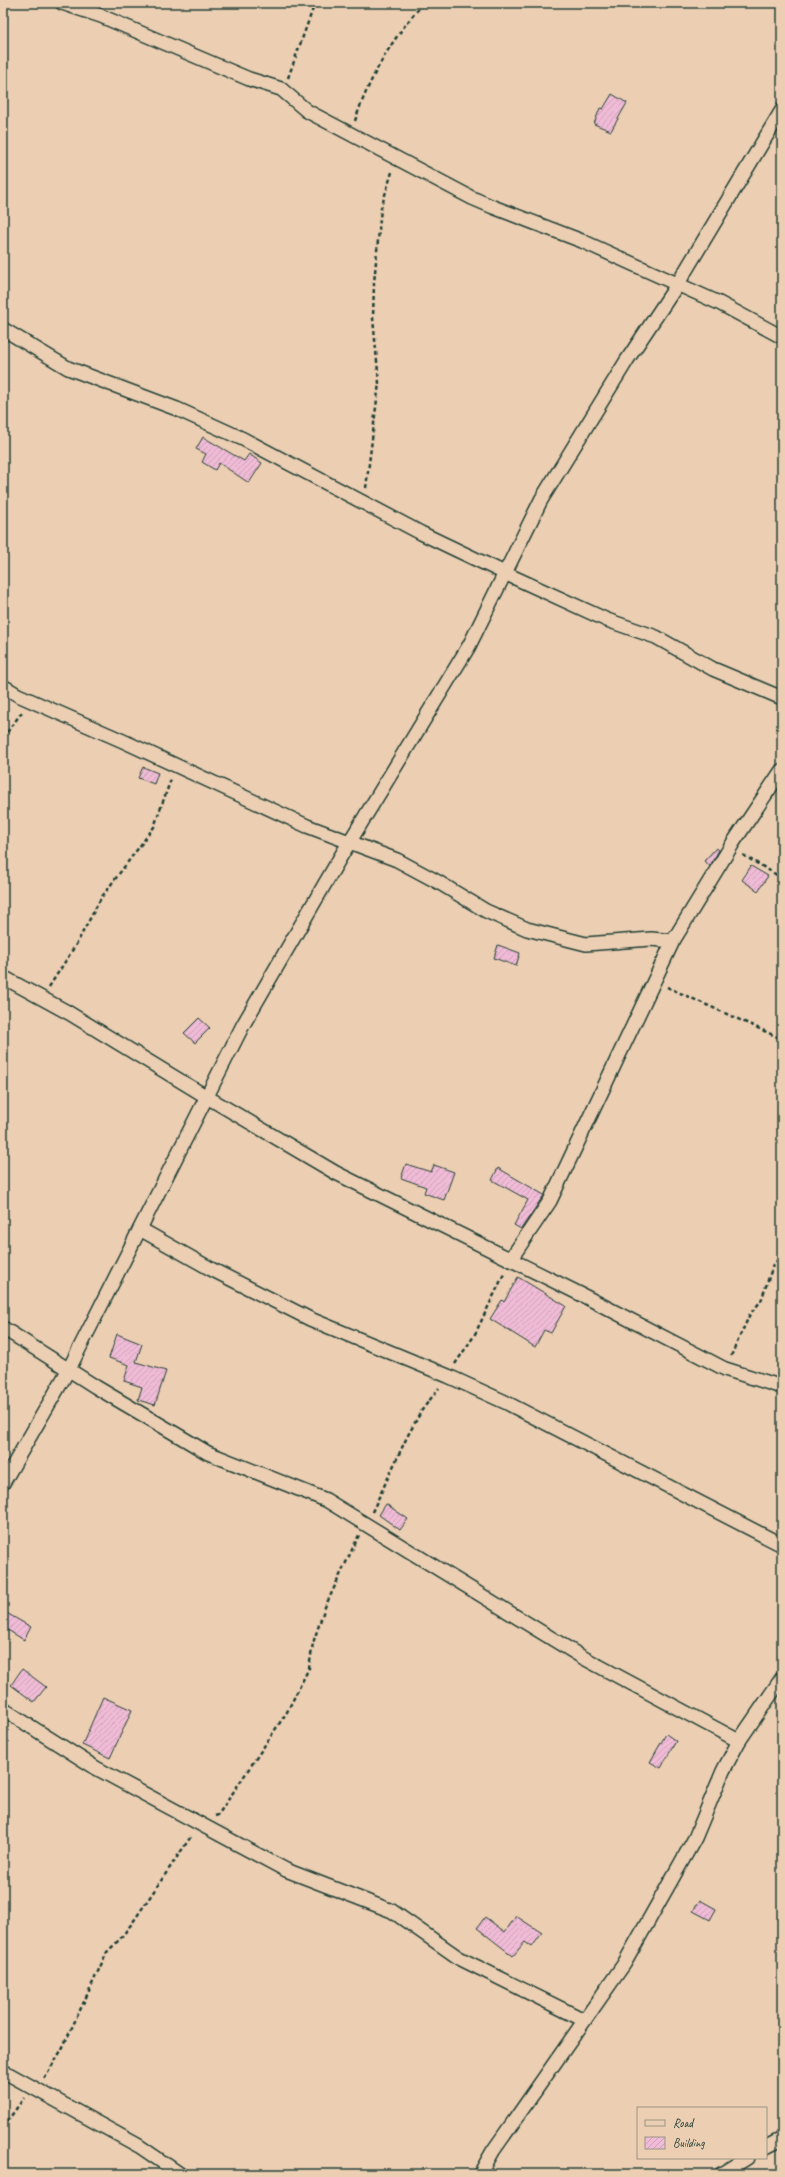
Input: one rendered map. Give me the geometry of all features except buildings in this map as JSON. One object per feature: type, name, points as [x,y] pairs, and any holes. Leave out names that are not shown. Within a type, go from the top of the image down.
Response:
[{"type":"street","points":[[62,3],[101,16],[256,81],[283,90],[304,110],[493,208],[582,240],[740,314],[782,337]]},
{"type":"street","points":[[3,1483],[69,1369],[243,1025],[350,842],[468,646],[541,500],[627,360],[677,285],[782,110]]},
{"type":"street","points":[[3,329],[68,368],[177,409],[278,457],[421,533],[504,573],[607,620],[656,637],[713,669],[782,698]]},
{"type":"street","points":[[3,686],[307,826],[397,860],[438,882],[486,911],[527,929],[586,944],[651,939],[673,941]]},
{"type":"street","points":[[510,1260],[550,1201],[673,941],[730,848],[782,770]]},
{"type":"street","points":[[3,977],[42,998],[336,1173],[613,1310],[725,1369],[782,1387]]},
{"type":"street","points":[[140,1229],[211,1269],[310,1319],[448,1376],[512,1405],[782,1545]]},
{"type":"street","points":[[3,1328],[96,1387],[208,1453],[326,1500],[582,1657],[739,1741]]},
{"type":"street","points":[[480,2174],[493,2151],[624,1964],[695,1838],[723,1771],[739,1741],[782,1678]]},
{"type":"street","points":[[3,1709],[96,1768],[200,1824],[286,1870],[392,1911],[459,1958],[584,2020]]},
{"type":"street","points":[[3,2071],[139,2146],[180,2174]]},
{"type":"street","points":[[767,2146],[782,2139]]},
{"type":"street","points":[[721,2174],[746,2159]]},
{"type":"path","points":[[283,90],[315,3]]},
{"type":"path","points":[[353,135],[365,95],[388,51],[400,31],[424,3]]},
{"type":"path","points":[[364,502],[379,383],[373,318],[374,283],[381,208],[394,158]]},
{"type":"path","points":[[3,738],[31,700]]},
{"type":"path","points":[[42,998],[77,943],[101,898],[154,827],[177,766]]},
{"type":"path","points":[[730,848],[782,878]]},
{"type":"path","points":[[654,980],[682,995],[782,1039]]},
{"type":"path","points":[[725,1369],[750,1314],[761,1301],[774,1265],[782,1256]]},
{"type":"path","points":[[3,2127],[35,2088],[62,2049],[107,1952],[120,1939],[133,1922],[200,1824],[218,1815],[287,1712],[309,1668],[313,1643],[325,1607],[364,1524],[422,1410],[448,1376],[480,1323],[510,1260]]}]
